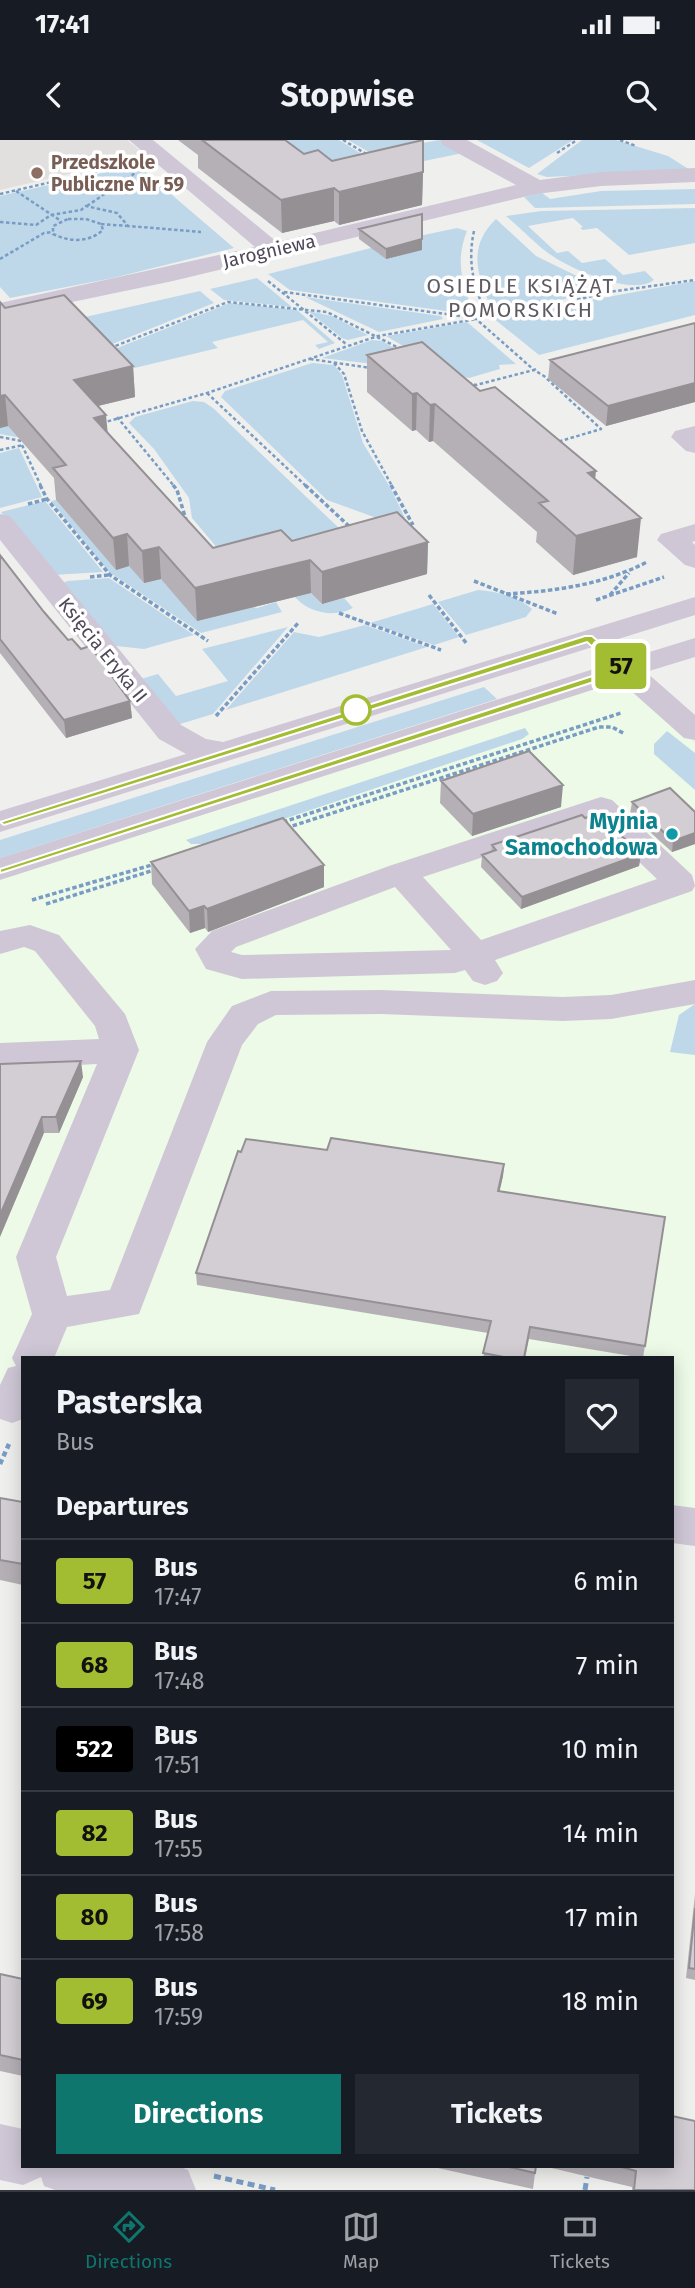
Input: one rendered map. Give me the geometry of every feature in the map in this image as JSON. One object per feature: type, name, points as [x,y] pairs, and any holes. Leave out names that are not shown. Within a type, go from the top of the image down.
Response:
[{"type":"street","points":[[451,140],[536,187]]},
{"type":"street","points":[[146,153],[272,250]]},
{"type":"street","name":"Jarogniewa","points":[[0,310],[272,250],[536,187],[601,178],[695,176]]},
{"type":"street","points":[[695,435],[684,437],[695,445]]},
{"type":"street","name":"Księcia Eryka II","points":[[0,522],[170,732],[197,747],[223,752]]},
{"type":"street","points":[[0,822],[695,606]]},
{"type":"street","points":[[588,638],[695,731]]},
{"type":"street","points":[[0,869],[695,648]]},
{"type":"street","points":[[601,807],[680,883],[474,954],[455,961],[242,967],[218,961],[212,949],[224,939],[401,873],[601,807]]},
{"type":"street","points":[[401,873],[474,954],[503,1007]]},
{"type":"street","points":[[0,943],[23,935],[38,936],[47,943],[112,1023],[121,1050],[36,1257],[52,1314],[34,1356]]},
{"type":"street","points":[[52,1314],[125,1303],[225,1042],[245,1015],[271,1003],[381,1002],[563,1009],[611,1007],[695,992]]},
{"type":"street","points":[[0,1056],[121,1050]]},
{"type":"street","points":[[674,1524],[695,1527]]},
{"type":"street","points":[[0,2152],[21,2157]]},
{"type":"street","points":[[79,2168],[189,2183]]},
{"type":"path","points":[[343,140],[373,158]]},
{"type":"path","points":[[0,194],[146,153],[145,167],[86,206],[74,219]]},
{"type":"path","points":[[15,191],[61,221]]},
{"type":"path","points":[[86,206],[115,212],[124,217],[128,226]]},
{"type":"path","points":[[36,225],[51,215],[81,210]]},
{"type":"path","points":[[0,222],[53,226],[61,221],[74,219],[93,220],[101,224],[211,233]]},
{"type":"path","points":[[0,259],[44,233],[52,232],[64,239],[88,239],[103,230],[101,224]]},
{"type":"path","points":[[52,232],[53,226]]},
{"type":"path","points":[[474,231],[468,251],[472,282],[487,316]]},
{"type":"path","points":[[262,276],[346,344]]},
{"type":"path","points":[[99,424],[207,393],[346,344],[378,336],[546,307],[609,292],[695,280]]},
{"type":"path","points":[[284,292],[475,318],[601,429],[551,444]]},
{"type":"path","points":[[99,352],[220,302],[327,312],[411,355]]},
{"type":"path","points":[[308,358],[380,369]]},
{"type":"path","points":[[334,362],[344,374],[362,431],[413,525]]},
{"type":"path","points":[[467,383],[476,386],[536,369]]},
{"type":"path","points":[[544,376],[556,373]]},
{"type":"path","points":[[458,380],[469,388]]},
{"type":"path","points":[[207,393],[356,534]]},
{"type":"path","points":[[117,417],[177,490],[186,521],[192,531]]},
{"type":"path","points":[[0,437],[30,443],[0,450]]},
{"type":"path","points":[[22,445],[47,499],[110,575],[208,641]]},
{"type":"path","points":[[596,609],[630,572],[646,562],[689,545]]},
{"type":"path","points":[[644,553],[646,562]]},
{"type":"path","points":[[506,594],[561,591],[630,572]]},
{"type":"path","points":[[474,581],[562,615]]},
{"type":"path","points":[[429,595],[465,641]]},
{"type":"path","points":[[339,613],[445,651]]},
{"type":"path","points":[[215,718],[299,622]]},
{"type":"path","points":[[278,824],[555,731],[616,715]]},
{"type":"path","points":[[285,828],[605,726],[625,734]]},
{"type":"path","points":[[555,731],[563,739]]},
{"type":"path","points":[[25,902],[51,897],[163,861]]},
{"type":"path","points":[[27,908],[155,870]]},
{"type":"path","points":[[0,1464],[13,1408]]},
{"type":"path","points":[[585,2190],[587,2177]]},
{"type":"path","points":[[189,2183],[275,2190]]},
{"type":"shaded area","name":"Przedszkole Publiczne Nr 59","points":[[0,140],[127,140],[147,156],[0,190]]},
{"type":"shaded area","points":[[269,140],[339,140],[386,169],[334,183]]},
{"type":"shaded area","points":[[348,140],[418,140],[423,143],[439,140],[463,153],[395,167]]},
{"type":"shaded area","points":[[477,140],[573,140],[529,168]]},
{"type":"shaded area","points":[[582,140],[616,140],[668,156],[690,170],[547,177],[537,174]]},
{"type":"shaded area","points":[[137,165],[234,248],[113,278],[10,298],[0,287],[0,196]]},
{"type":"shaded area","points":[[695,189],[695,204],[535,208],[524,197],[541,192],[550,199],[601,191]]},
{"type":"shaded area","points":[[695,208],[695,243],[629,255],[597,228],[583,230],[573,218],[528,226],[557,253],[568,251],[582,263],[605,259],[623,275],[645,271],[654,280],[633,285],[605,280],[566,264],[544,250],[506,216],[541,211]]},
{"type":"shaded area","points":[[496,219],[536,256],[583,279],[586,290],[584,294],[538,306],[492,310],[479,274],[478,252],[487,230]]},
{"type":"shaded area","points":[[457,228],[467,231],[461,252],[461,272],[473,312],[469,314],[290,290],[268,274],[375,247],[382,255],[419,236]]},
{"type":"shaded area","points":[[257,278],[292,307],[224,300],[210,289]]},
{"type":"shaded area","points":[[695,281],[695,315],[539,355],[493,318]]},
{"type":"shaded area","points":[[200,291],[214,303],[11,385],[85,317]]},
{"type":"shaded area","points":[[305,297],[441,316],[443,319],[379,332]]},
{"type":"shaded area","points":[[230,303],[297,310],[335,343],[319,349],[315,345],[328,342],[303,320],[212,342],[218,348],[76,382],[21,438],[0,434],[0,399],[17,388]]},
{"type":"shaded area","points":[[308,311],[332,316],[368,335],[348,340],[342,338]]},
{"type":"shaded area","points":[[467,322],[516,364],[499,365],[500,369],[469,378],[451,374],[386,336]]},
{"type":"shaded area","points":[[372,340],[382,341],[434,371],[322,358]]},
{"type":"shaded area","points":[[312,363],[334,365],[342,375],[363,443],[405,518],[382,520],[327,500],[221,397],[225,391]]},
{"type":"shaded area","points":[[193,401],[204,402],[213,408],[340,529],[224,556],[192,518],[189,498],[154,449],[129,423],[135,417]]},
{"type":"shaded area","points":[[19,448],[42,497],[0,508],[0,453]]},
{"type":"shaded area","points":[[56,500],[116,569],[129,566],[161,579],[257,608],[276,602],[282,612],[201,633],[109,572],[51,501]]},
{"type":"shaded area","points":[[45,501],[103,572],[53,575],[1,512]]},
{"type":"shaded area","points":[[109,578],[194,635],[144,649],[116,646],[61,584],[67,581]]},
{"type":"shaded area","points":[[478,590],[507,595],[532,609],[526,617],[466,635],[438,602]]},
{"type":"shaded area","points":[[311,593],[322,604],[344,598],[353,608],[338,613],[322,612],[307,607],[295,597]]},
{"type":"shaded area","points":[[433,604],[459,637],[434,645],[370,623]]},
{"type":"shaded area","points":[[365,625],[427,647],[226,710],[294,632],[319,637]]},
{"type":"shaded area","points":[[288,627],[213,714],[177,725],[141,679],[158,674],[176,696],[228,681],[202,649]]},
{"type":"shaded area","points":[[620,677],[695,743],[695,1516],[674,1512],[674,1356],[21,1356],[21,1361],[0,1394],[0,878]]},
{"type":"shaded area","points":[[484,687],[497,699],[0,858],[0,840]]},
{"type":"shaded area","points":[[525,728],[529,734],[522,739],[209,844],[191,844],[186,840]]},
{"type":"shaded area","points":[[667,731],[695,753],[695,790],[654,754],[654,744]]},
{"type":"shaded area","points":[[695,1004],[695,1055],[670,1052],[679,1015]]},
{"type":"building","points":[[202,140],[285,140],[304,154],[318,150],[332,161],[423,140],[423,172],[339,192],[334,188],[281,200]]},
{"type":"building","points":[[422,214],[422,239],[386,249],[359,229]]},
{"type":"building","points":[[64,295],[133,366],[74,380],[106,415],[94,418],[213,548],[281,530],[292,541],[397,512],[428,542],[322,572],[310,560],[195,588],[159,547],[142,551],[127,534],[113,538],[53,468],[66,465],[5,395],[0,396],[0,302],[5,308]]},
{"type":"building","points":[[695,323],[695,383],[608,406],[550,360]]},
{"type":"building","points":[[422,342],[480,391],[495,387],[596,471],[588,473],[641,518],[576,536],[539,503],[548,501],[435,404],[430,405],[417,393],[412,394],[367,355]]},
{"type":"building","points":[[0,555],[68,640],[72,639],[81,649],[90,646],[130,701],[64,720],[0,639]]},
{"type":"building","points":[[529,751],[563,785],[473,814],[441,781]]},
{"type":"building","points":[[670,788],[695,812],[695,833],[673,841],[632,802]]},
{"type":"building","points":[[598,814],[641,854],[522,897],[482,855],[496,850],[492,845],[582,815],[585,818]]},
{"type":"building","points":[[283,818],[324,865],[207,909],[204,906],[189,911],[151,862]]},
{"type":"building","points":[[81,1061],[56,1117],[42,1117],[0,1215],[0,1064]]},
{"type":"building","points":[[331,1138],[504,1164],[498,1191],[665,1217],[645,1346],[530,1327],[524,1356],[499,1356],[483,1353],[491,1321],[196,1273],[238,1151],[241,1152],[246,1139],[327,1150]]},
{"type":"building","points":[[0,1498],[21,1502],[21,1564],[0,1560]]},
{"type":"building","points":[[695,1908],[695,1969],[689,1968]]},
{"type":"building","points":[[0,1974],[21,1979],[21,2060],[0,2055]]},
{"type":"building","points":[[674,2116],[695,2121],[695,2190],[634,2190],[636,2171],[625,2168],[674,2168]]},
{"type":"building","points":[[514,2168],[536,2168],[535,2173]]},
{"type":"bus line","name":"57","points":[[0,822],[588,638],[625,669],[0,869]]},
{"type":"place","name":"Przedszkole Publiczne Nr 59","points":[[37,173]]},
{"type":"place","name":"Myjnia Samochodowa","points":[[672,834]]},
{"type":"district","name":"OSIEDLE KSIĄŻĄT POMORSKICH","points":[[521,298]]}]
